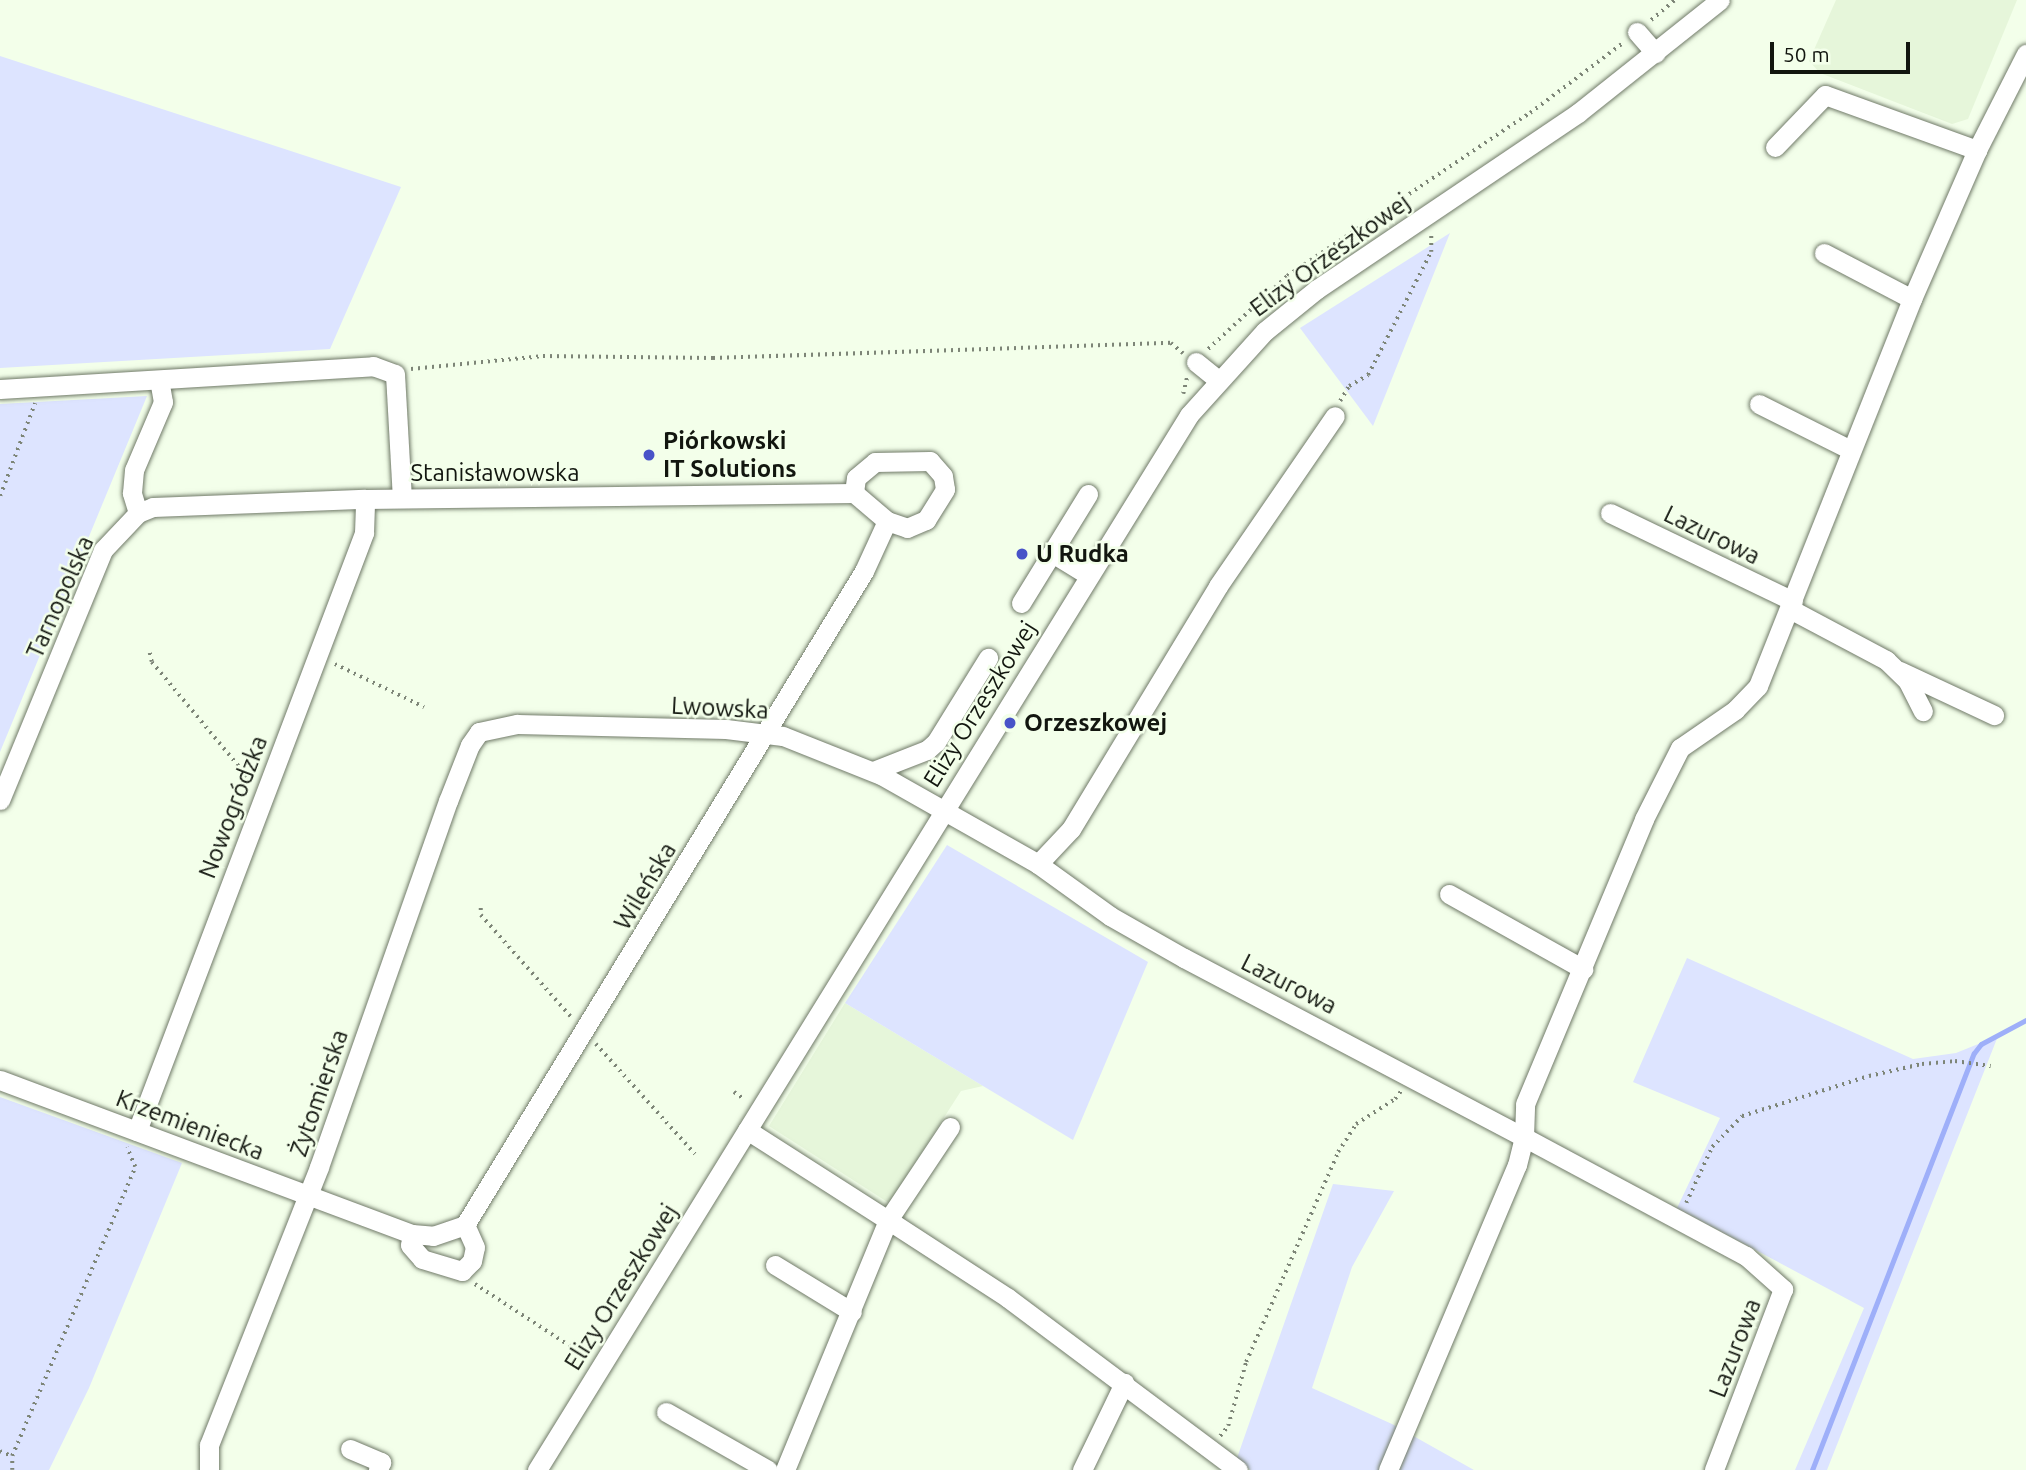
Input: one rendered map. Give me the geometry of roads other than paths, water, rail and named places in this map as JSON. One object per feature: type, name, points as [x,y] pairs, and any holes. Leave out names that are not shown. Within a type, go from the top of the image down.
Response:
[{"type":"street","name":"Elizy Orzeszkowej","points":[[537,1470],[1172,440],[1218,380],[1265,331],[1317,289],[1578,113],[1720,0]]},
{"type":"street","points":[[1637,32],[1655,53]]},
{"type":"street","points":[[1388,1470],[1517,1165],[1524,1137],[1525,1104],[1644,819],[1680,748],[1735,710],[1758,686],[1912,299],[1977,150],[2026,54]]},
{"type":"street","points":[[1775,147],[1825,96],[1977,150]]},
{"type":"street","points":[[1824,253],[1912,299]]},
{"type":"street","points":[[1196,362],[1218,380]]},
{"type":"street","points":[[0,389],[373,366],[395,374],[402,498]]},
{"type":"street","points":[[138,513],[132,493],[134,470],[163,402],[159,380]]},
{"type":"street","points":[[1759,404],[1852,450]]},
{"type":"street","points":[[1038,864],[1071,830],[1218,586],[1335,416]]},
{"type":"street","points":[[930,461],[943,476],[945,488],[934,511],[917,527],[887,521],[854,493],[856,478],[868,465],[930,461]]},
{"type":"street","name":"Stanisławowska","points":[[138,513],[153,507],[365,499],[854,493]]},
{"type":"street","points":[[1021,603],[1088,494]]},
{"type":"street","name":"Nowogródzka","points":[[137,1131],[364,533],[365,499]]},
{"type":"street","name":"Tarnopolska","points":[[0,800],[103,550],[138,513]]},
{"type":"street","name":"Lazurowa","points":[[1610,513],[1791,605],[1899,671],[1994,715]]},
{"type":"street","name":"Wileńska","points":[[465,1225],[864,571],[887,521]]},
{"type":"street","points":[[1052,553],[1088,575]]},
{"type":"street","points":[[873,771],[927,750],[936,742],[988,658]]},
{"type":"street","points":[[1899,671],[1923,710]]},
{"type":"street","name":"Lwowska","points":[[480,732],[517,724],[765,732],[873,771],[944,809]]},
{"type":"street","name":"Żytomierska","points":[[209,1470],[209,1445],[309,1195],[448,801],[470,745],[480,732]]},
{"type":"street","name":"Elizy Orzeszkowej","points":[[944,809],[1038,864]]},
{"type":"street","name":"Lazurowa","points":[[1038,864],[1121,922],[1746,1256],[1783,1289],[1714,1470]]},
{"type":"street","points":[[1449,894],[1583,970]]},
{"type":"street","name":"Krzemieniecka","points":[[0,1080],[412,1234]]},
{"type":"street","points":[[785,1470],[888,1220],[950,1127]]},
{"type":"street","points":[[747,1130],[1008,1298],[1238,1470]]},
{"type":"street","points":[[465,1225],[475,1247],[472,1261],[462,1271],[422,1259],[410,1245],[412,1234],[433,1236],[465,1225]]},
{"type":"street","points":[[775,1265],[852,1312]]},
{"type":"street","points":[[1082,1470],[1124,1383]]},
{"type":"street","points":[[666,1412],[768,1470]]},
{"type":"street","points":[[349,1449],[382,1462],[378,1470]]},
{"type":"waterway","points":[[1812,1470],[1974,1053],[1981,1044],[2026,1020]]},
{"type":"place","name":"Piórkowski IT Solutions","points":[[649,455]]},
{"type":"place","name":"U Rudka","points":[[1022,554]]},
{"type":"place","name":"Orzeszkowej","points":[[1010,723]]}]
